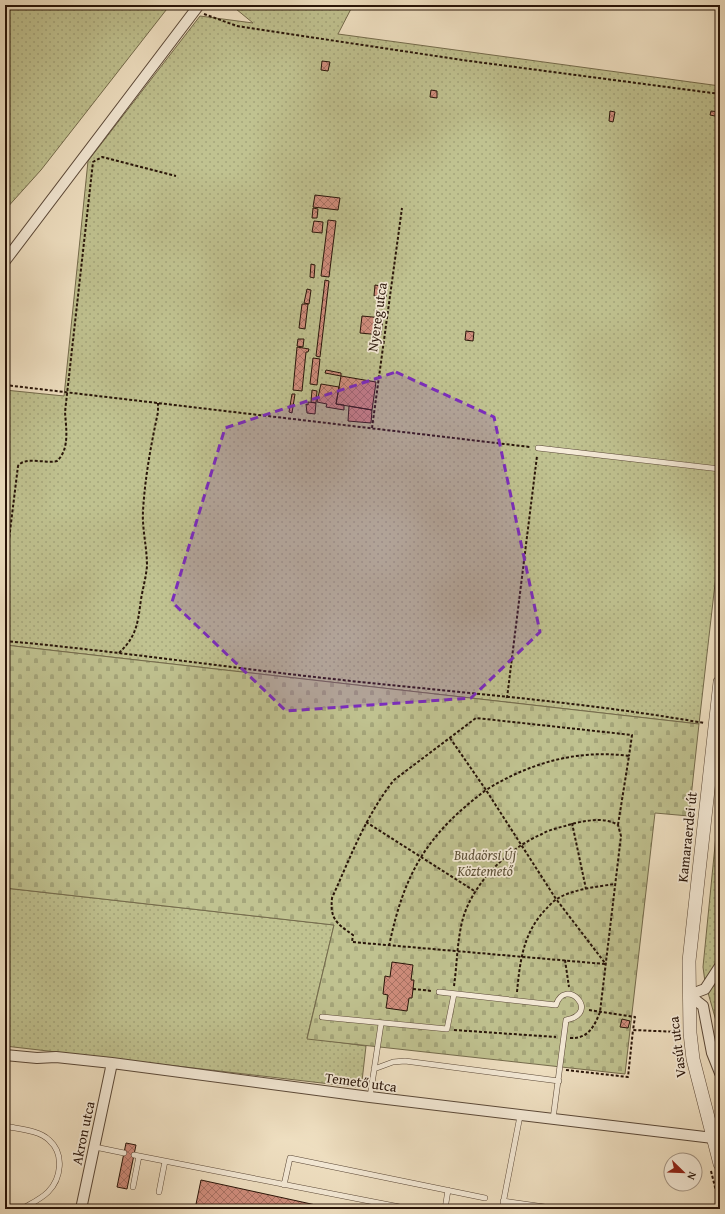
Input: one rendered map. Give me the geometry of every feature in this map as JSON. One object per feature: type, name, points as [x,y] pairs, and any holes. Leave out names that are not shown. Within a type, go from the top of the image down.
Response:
[{"type":"street","points":[[5,261],[197,8]]},
{"type":"street","name":"Kamaraerdei út","points":[[688,995],[689,961],[720,682]]},
{"type":"street","points":[[688,995],[705,989],[720,966]]},
{"type":"street","points":[[688,995],[703,1006],[712,1053],[720,1073]]},
{"type":"street","name":"Vasút utca","points":[[688,995],[690,1033],[698,1084],[720,1164]]},
{"type":"street","name":"Temető utca","points":[[5,1055],[37,1058],[56,1057],[112,1063],[520,1116],[713,1138]]},
{"type":"street","name":"Akron utca","points":[[81,1209],[112,1063]]},
{"type":"lane","points":[[538,448],[720,469]]},
{"type":"lane","points":[[439,992],[516,1002],[556,1005],[559,998],[570,994],[578,998],[581,1009],[576,1018],[566,1020],[561,1069],[553,1119]]},
{"type":"lane","points":[[322,1017],[381,1024],[447,1029],[454,994]]},
{"type":"lane","points":[[370,1097],[381,1024]]},
{"type":"lane","points":[[374,1069],[393,1062],[405,1061],[559,1081]]},
{"type":"lane","points":[[502,1209],[520,1116]]},
{"type":"lane","points":[[5,1126],[36,1133],[49,1140],[58,1153],[60,1167],[58,1180],[47,1194],[22,1209]]},
{"type":"lane","points":[[95,1147],[124,1153]]},
{"type":"lane","points":[[133,1187],[136,1156],[410,1209]]},
{"type":"lane","points":[[284,1184],[290,1158],[485,1198]]},
{"type":"lane","points":[[159,1192],[165,1161]]},
{"type":"lane","points":[[445,1209],[448,1190]]},
{"type":"lane","points":[[503,1201],[558,1209]]},
{"type":"path","points":[[197,8],[237,26],[462,60],[720,94]]},
{"type":"path","points":[[5,572],[18,466],[20,462],[24,460],[43,462],[57,461],[64,454],[66,447],[66,412],[93,162],[102,157],[176,176]]},
{"type":"path","name":"Nyereg utca","points":[[372,428],[402,208]]},
{"type":"path","points":[[5,385],[538,448],[507,698]]},
{"type":"path","points":[[119,653],[128,644],[134,634],[140,614],[147,566],[143,513],[146,469],[158,412],[158,403]]},
{"type":"path","points":[[5,641],[119,653],[315,677],[507,698],[534,699],[715,725]]},
{"type":"path","points":[[447,1029],[581,1038],[588,1033],[595,1024],[600,1012],[614,884],[621,836],[618,824],[632,735],[476,718],[394,780],[384,792],[366,822],[332,898],[331,912],[339,925],[353,935],[352,942],[605,964]]},
{"type":"path","points":[[450,738],[486,790],[556,899],[605,964]]},
{"type":"path","points":[[389,946],[401,900],[421,855],[454,816],[486,790],[509,776],[547,762],[585,754],[629,756]]},
{"type":"path","points":[[454,994],[462,921],[476,892],[497,866],[521,845],[542,833],[572,824],[607,820],[618,824]]},
{"type":"path","points":[[366,822],[421,855],[476,892]]},
{"type":"path","points":[[572,824],[586,889]]},
{"type":"path","points":[[516,1002],[521,956],[531,929],[556,899],[586,889],[614,884]]},
{"type":"path","points":[[566,960],[570,994]]},
{"type":"path","points":[[413,989],[439,992]]},
{"type":"path","points":[[561,1069],[628,1077],[635,1017],[581,1009]]},
{"type":"path","points":[[633,1030],[690,1033]]},
{"type":"highlighted area","points":[[396,372],[494,417],[540,632],[471,698],[286,711],[172,602],[225,428]]},
{"type":"green space","points":[[5,5],[170,5],[41,170],[5,210]]},
{"type":"green space","points":[[237,5],[353,5],[338,34],[720,86],[720,540],[699,724],[5,645],[5,390],[64,396],[88,161],[200,16],[253,23],[236,9]]},
{"type":"green space","name":"Budaörsi Új Köztemető","points":[[5,645],[699,724],[689,816],[655,813],[625,1074],[307,1039],[334,925],[5,888]]},
{"type":"green space","points":[[720,795],[720,1035],[705,982],[703,967]]},
{"type":"green space","points":[[5,888],[334,925],[307,1038],[366,1046],[362,1081],[356,1087],[5,1046]]},
{"type":"building","points":[[322,61],[330,62],[328,71],[321,70]]},
{"type":"building","points":[[431,90],[437,91],[437,98],[430,97]]},
{"type":"building","points":[[610,111],[615,112],[613,122],[609,121]]},
{"type":"building","points":[[711,111],[720,112],[720,117],[710,115]]},
{"type":"building","points":[[315,195],[340,198],[338,210],[313,207]]},
{"type":"building","points":[[313,208],[318,209],[317,218],[312,218]]},
{"type":"building","points":[[328,220],[336,221],[329,277],[321,276]]},
{"type":"building","points":[[314,221],[323,222],[322,233],[312,232]]},
{"type":"building","points":[[311,264],[315,265],[314,278],[310,277]]},
{"type":"building","points":[[325,280],[329,281],[320,357],[316,356]]},
{"type":"building","points":[[375,285],[387,287],[386,297],[374,296]]},
{"type":"building","points":[[307,289],[311,290],[309,304],[304,303]]},
{"type":"building","points":[[302,304],[308,304],[305,329],[299,328]]},
{"type":"building","points":[[362,316],[383,318],[381,335],[360,333]]},
{"type":"building","points":[[466,331],[474,332],[473,341],[465,340]]},
{"type":"building","points":[[298,339],[304,339],[303,347],[297,346]]},
{"type":"building","points":[[297,347],[309,349],[308,352],[306,352],[302,391],[293,390]]},
{"type":"building","points":[[313,358],[320,359],[317,385],[310,384]]},
{"type":"building","points":[[326,370],[341,373],[341,376],[325,373]]},
{"type":"building","points":[[341,376],[376,382],[372,410],[336,404]]},
{"type":"building","points":[[321,384],[339,387],[336,404],[344,405],[344,410],[326,407],[327,404],[317,402]]},
{"type":"building","points":[[312,390],[317,391],[316,403],[311,402]]},
{"type":"building","points":[[292,394],[295,394],[292,413],[289,412]]},
{"type":"building","points":[[308,402],[316,403],[315,414],[307,413],[306,404],[308,405]]},
{"type":"building","points":[[349,406],[372,410],[371,423],[348,421]]},
{"type":"building","points":[[392,962],[413,965],[411,980],[414,980],[412,998],[409,998],[407,1011],[386,1008],[388,995],[383,994],[385,976],[390,977]]},
{"type":"building","points":[[622,1019],[630,1021],[628,1028],[620,1027]]},
{"type":"building","points":[[126,1143],[136,1145],[127,1189],[117,1187]]},
{"type":"building","points":[[201,1180],[325,1207],[325,1209],[195,1209]]}]
